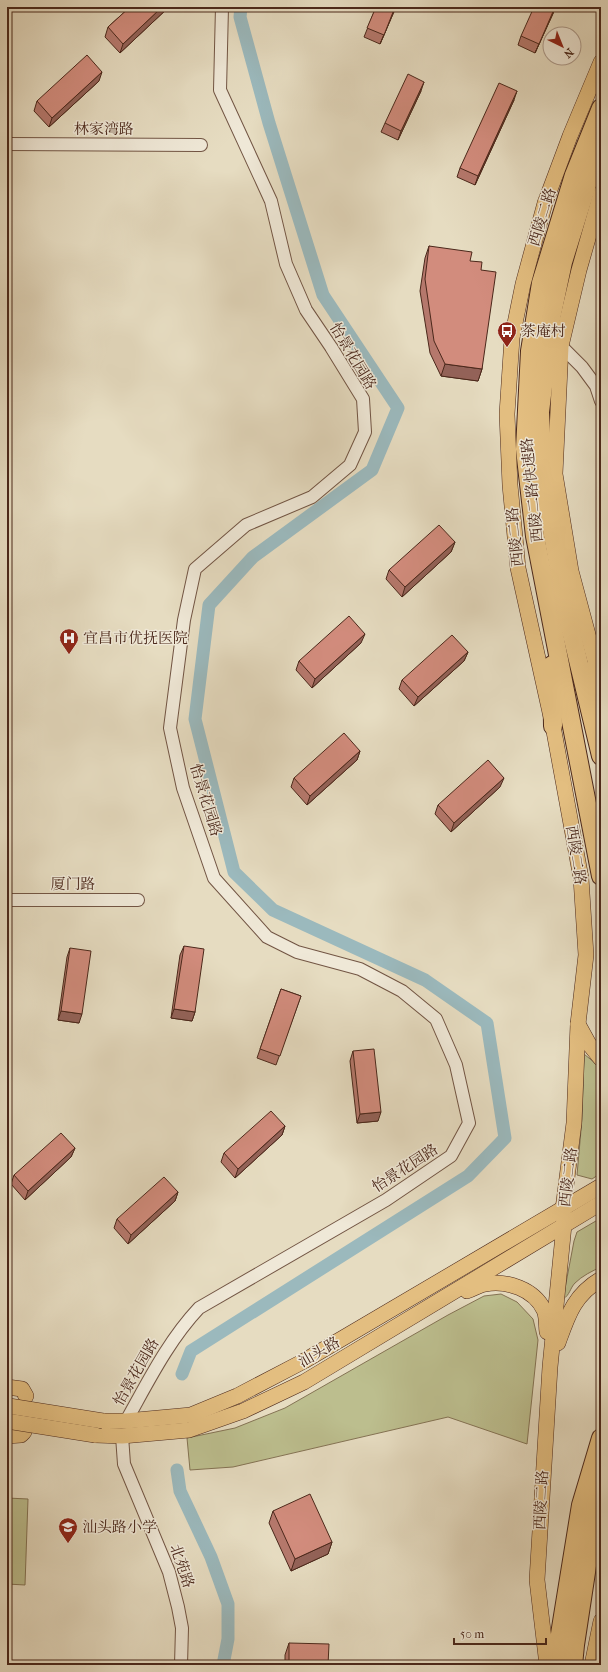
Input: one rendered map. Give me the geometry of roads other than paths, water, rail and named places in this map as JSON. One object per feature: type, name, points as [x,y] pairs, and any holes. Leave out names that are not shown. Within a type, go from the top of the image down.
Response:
[{"type":"highway","name":"西陵二路快速路","points":[[601,108],[574,175],[542,283],[530,351],[525,449],[535,536],[601,756]]},
{"type":"highway","name":"西陵二路快速路","points":[[601,148],[591,172],[564,262],[551,319],[540,412],[543,477],[558,613],[601,876]]},
{"type":"highway","points":[[540,412],[561,346]]},
{"type":"highway","points":[[552,726],[558,613]]},
{"type":"highway","points":[[558,613],[601,698]]},
{"type":"highway","points":[[555,1665],[581,1504],[601,1438]]},
{"type":"highway","points":[[574,1665],[577,1629],[601,1470]]},
{"type":"highway","points":[[585,1665],[586,1644],[601,1542]]},
{"type":"main road","name":"西陵二路","points":[[547,1665],[537,1580],[550,1367],[564,1225],[563,1209],[574,1123],[578,1024],[586,955],[581,878],[552,726],[518,568],[510,485],[507,414],[512,346],[523,284],[545,203],[570,136],[601,62]]},
{"type":"main road","points":[[601,193],[579,270],[561,346],[555,474],[571,571],[601,683]]},
{"type":"main road","points":[[578,1024],[589,1044],[601,1059]]},
{"type":"main road","name":"汕头路","points":[[8,1406],[103,1421],[126,1421],[191,1415],[237,1396],[304,1361],[601,1186]]},
{"type":"main road","name":"汕头路","points":[[7,1421],[95,1435],[122,1436],[189,1430],[243,1411],[304,1382],[601,1203]]},
{"type":"main road","points":[[550,1367],[568,1315],[578,1297],[601,1279]]},
{"type":"main road","points":[[440,1301],[485,1284],[506,1283],[522,1288],[534,1298],[545,1311],[550,1367]]},
{"type":"main road","points":[[7,1386],[22,1389],[26,1396]]},
{"type":"main road","points":[[7,1436],[21,1435],[24,1432]]},
{"type":"main road","points":[[592,1665],[601,1621]]},
{"type":"street","name":"怡景花园路","points":[[126,1421],[168,1348],[185,1324],[200,1308],[386,1200],[452,1156],[469,1123],[456,1065],[436,1019],[402,991],[360,969],[297,952],[267,937],[214,878],[183,788],[170,728],[184,620],[195,569],[246,525],[312,497],[350,465],[365,432],[363,399],[306,310],[286,264],[271,201],[220,90],[222,7]]},
{"type":"street","name":"林家湾路","points":[[7,144],[201,145]]},
{"type":"street","points":[[561,346],[582,367],[596,386],[601,401]]},
{"type":"street","name":"厦门路","points":[[7,900],[138,900]]},
{"type":"street","name":"北苑路","points":[[122,1436],[124,1464],[169,1572],[182,1628],[181,1665]]},
{"type":"waterway","points":[[182,1374],[191,1351],[468,1176],[505,1138],[487,1023],[425,980],[273,910],[234,872],[195,719],[209,605],[253,557],[372,470],[398,408],[323,295],[269,123],[240,17],[241,7]]},
{"type":"waterway","points":[[177,1470],[180,1491],[211,1557],[228,1604],[228,1639],[223,1665]]},
{"type":"place","name":"茶庵村","points":[[507,348]]},
{"type":"place","name":"宜昌市优抚医院","points":[[69,655]]},
{"type":"place","name":"汕头路小学","points":[[68,1544]]}]
